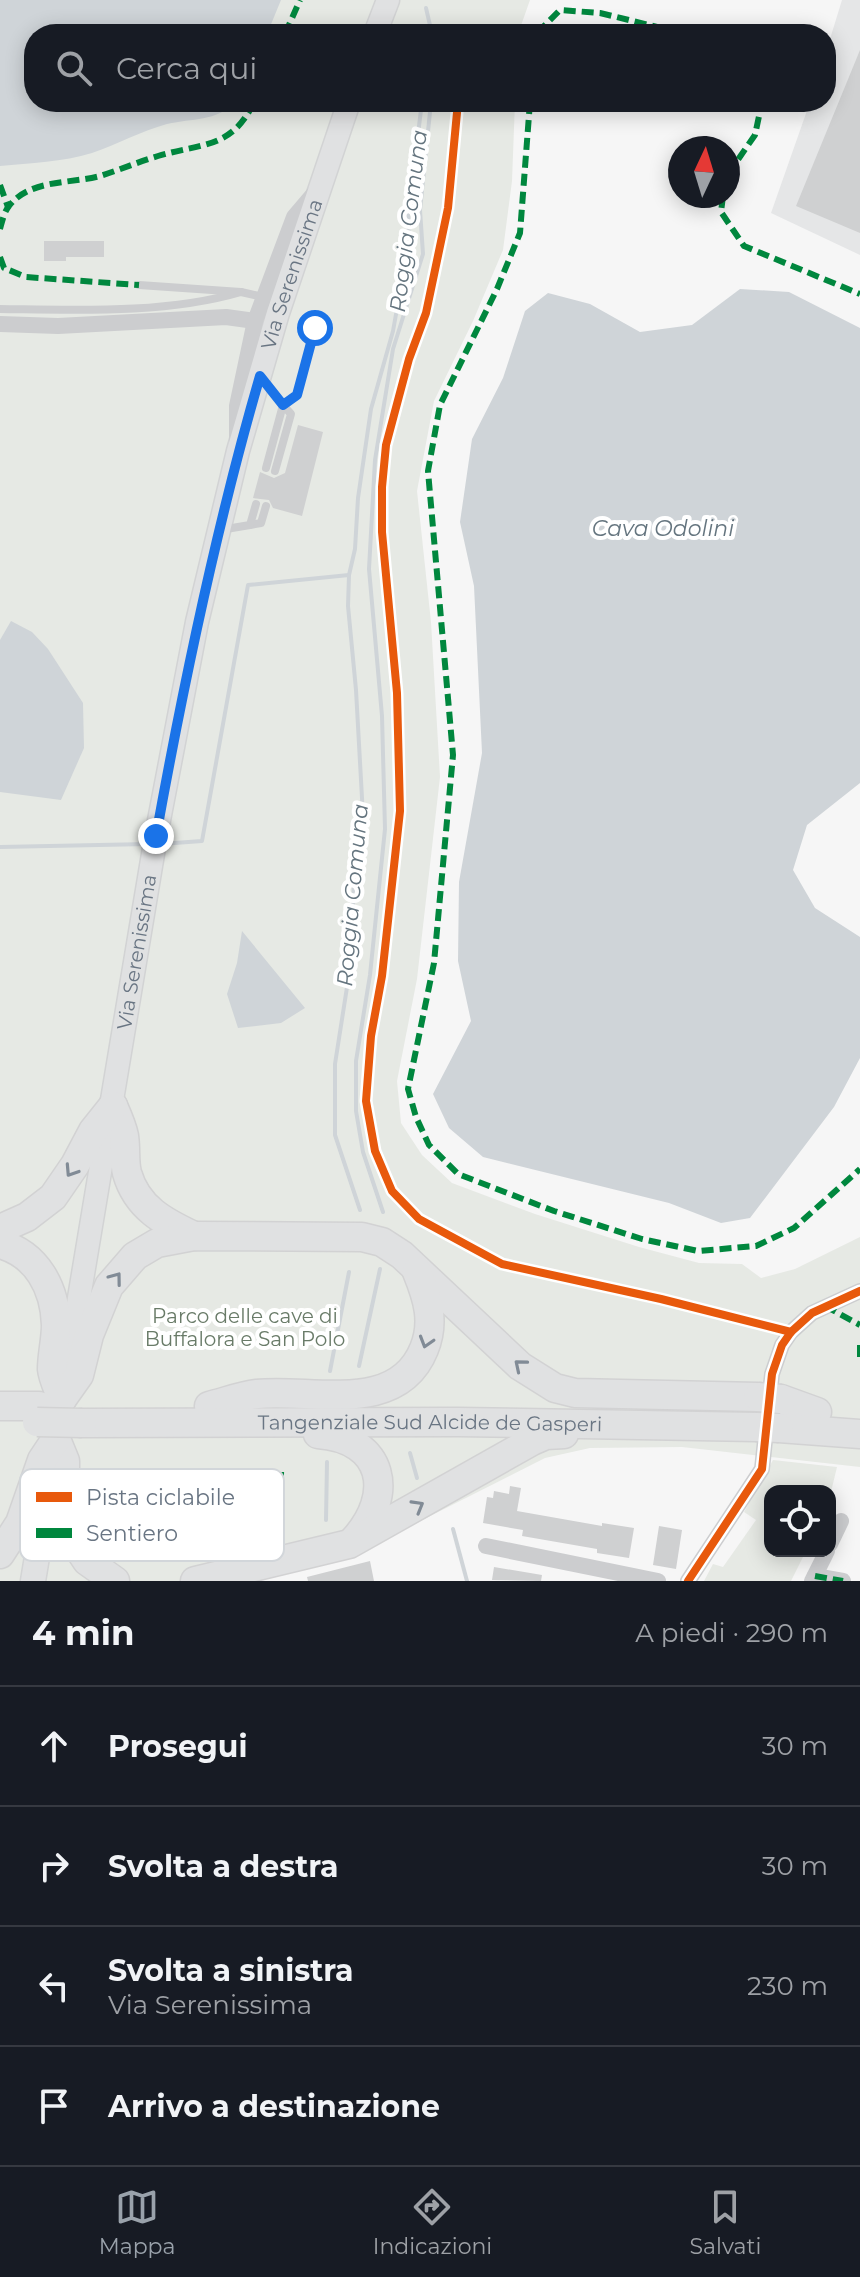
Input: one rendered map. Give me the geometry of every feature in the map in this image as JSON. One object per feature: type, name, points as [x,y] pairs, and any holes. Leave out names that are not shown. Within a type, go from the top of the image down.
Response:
[{"type":"highway","points":[[0,1229],[27,1217],[53,1197],[93,1131],[113,1106],[124,1134],[127,1172],[135,1192],[147,1209],[163,1222],[194,1236]]},
{"type":"highway","points":[[39,1469],[79,1375],[100,1305],[117,1273],[135,1256],[157,1243],[194,1236],[362,1237],[382,1242],[402,1255],[520,1366],[555,1388],[575,1393],[769,1412]]},
{"type":"highway","points":[[0,1244],[12,1247],[33,1261],[43,1275],[54,1310],[56,1326],[52,1371],[65,1469]]},
{"type":"highway","points":[[209,1406],[256,1394],[359,1394],[398,1383],[420,1359],[429,1337],[431,1318],[428,1297],[416,1268]]},
{"type":"highway","name":"Tangenziale Sud Alcide de Gasperi","points":[[0,1406],[138,1424],[458,1422],[719,1425],[769,1412],[860,1434]]},
{"type":"highway","name":"Tangenziale Sud Alcide de Gasperi","points":[[0,1422],[209,1406],[458,1406],[817,1412],[860,1417]]},
{"type":"highway","points":[[138,1424],[190,1434],[321,1434],[343,1437],[358,1445],[368,1453],[373,1464],[378,1494],[368,1525],[349,1544]]},
{"type":"highway","points":[[284,1560],[349,1544],[546,1435],[668,1434],[719,1425]]},
{"type":"highway","points":[[0,1554],[20,1523]]},
{"type":"highway","points":[[87,1561],[115,1581]]},
{"type":"highway","points":[[195,1581],[278,1561]]},
{"type":"main road","points":[[379,24],[388,0]]},
{"type":"main road","name":"Via Serenissima","points":[[51,1469],[174,737],[238,451],[282,298],[345,112]]},
{"type":"main road","name":"Via Serenissima","points":[[33,1581],[36,1561]]},
{"type":"street","points":[[238,451],[237,406],[255,321],[294,217],[318,189]]},
{"type":"street","points":[[0,324],[58,326],[226,317],[255,321]]},
{"type":"street","points":[[688,1581],[762,1469],[772,1374],[782,1345],[801,1321],[812,1313],[860,1291]]},
{"type":"street","points":[[836,1531],[841,1521]]},
{"type":"street","points":[[486,1546],[658,1581]]},
{"type":"street","points":[[824,1557],[813,1578],[843,1581]]},
{"type":"lane","points":[[139,285],[241,292],[263,297]]},
{"type":"lane","points":[[0,309],[105,309],[211,301],[241,292]]},
{"type":"lane","points":[[271,470],[283,405],[297,395],[315,328]]},
{"type":"lane","points":[[260,376],[283,405]]},
{"type":"lane","points":[[219,531],[261,523],[261,505]]},
{"type":"shaded area","points":[[842,0],[860,0],[860,255],[771,213],[806,112],[836,112],[835,24]]},
{"type":"green space","name":"Parco delle cave di Buffalora e San Polo","points":[[0,0],[530,0],[522,24],[24,24],[24,112],[515,112],[512,181],[503,250],[434,401],[417,491],[431,622],[440,777],[417,979],[397,1081],[401,1123],[422,1155],[452,1183],[535,1214],[699,1263],[742,1264],[761,1278],[795,1269],[860,1237],[860,1467],[682,1447],[590,1448],[545,1458],[355,1554],[240,1581],[0,1581]]},
{"type":"green space","points":[[773,1460],[837,1467],[833,1485],[764,1485],[764,1557],[803,1557],[791,1581],[704,1581],[713,1564],[723,1567],[756,1520],[744,1512]]},
{"type":"water","points":[[0,0],[281,0],[271,24],[24,24],[24,112],[222,112],[157,127],[81,156],[0,166]]},
{"type":"water","name":"Cava Odolini","points":[[740,289],[789,292],[860,328],[860,783],[807,825],[793,870],[815,908],[860,937],[860,1058],[834,1107],[750,1218],[721,1223],[669,1203],[483,1157],[449,1128],[433,1094],[471,1021],[458,961],[459,882],[482,753],[474,586],[460,522],[472,439],[503,378],[525,311],[548,293],[590,304],[640,332],[692,325]]},
{"type":"water","points":[[11,621],[32,632],[48,649],[83,703],[84,748],[61,800],[0,792],[0,640]]},
{"type":"water","points":[[242,931],[305,1008],[281,1023],[238,1028],[227,994],[237,963]]},
{"type":"building","points":[[860,50],[860,233],[796,206]]},
{"type":"building","points":[[44,241],[104,241],[104,257],[66,257],[66,261],[44,261]]},
{"type":"building","points":[[298,425],[323,432],[302,516],[273,508],[269,500],[253,498],[260,472],[274,478],[285,473]]},
{"type":"building","points":[[510,1486],[521,1488],[517,1511],[602,1526],[602,1523],[634,1528],[629,1558],[522,1536],[523,1530],[483,1523],[487,1497],[493,1498],[494,1491],[509,1494]]},
{"type":"building","points":[[659,1526],[682,1530],[676,1569],[653,1565]]},
{"type":"building","points":[[370,1561],[374,1581],[308,1581],[307,1577]]},
{"type":"building","points":[[494,1567],[542,1575],[541,1581],[492,1580]]},
{"type":"waterway","points":[[426,8],[430,24]]},
{"type":"waterway","name":"Roggia Comuna","points":[[360,1210],[335,1135],[335,1064],[350,968],[354,884],[363,816],[348,606],[349,575],[355,549],[358,498],[371,409],[393,331],[409,242],[408,214],[421,112]]},
{"type":"waterway","points":[[383,1212],[363,1152],[356,1111],[356,1061],[370,975],[385,829],[382,716],[369,569],[375,460],[393,349],[423,254],[420,210],[430,112]]},
{"type":"waterway","name":"Roggia Comuna","points":[[161,844],[202,841],[248,585],[349,575]]},
{"type":"waterway","name":"Roggia Comuna","points":[[0,847],[148,844]]},
{"type":"waterway","points":[[359,1366],[380,1269]]},
{"type":"waterway","name":"Roggia Comuna","points":[[330,1371],[349,1272]]},
{"type":"waterway","points":[[410,1453],[417,1478]]},
{"type":"waterway","name":"Roggia Comuna","points":[[326,1520],[327,1462]]},
{"type":"waterway","points":[[453,1529],[467,1581]]},
{"type":"marked path","points":[[289,24],[300,0]]},
{"type":"marked path","points":[[546,24],[560,10],[600,13],[645,24]]},
{"type":"marked path","points":[[0,229],[9,206],[28,191],[100,176],[158,156],[214,142],[236,128],[248,112]]},
{"type":"marked path","points":[[529,112],[520,233],[497,289],[440,405],[428,471],[453,755],[434,963],[408,1089],[416,1117],[429,1145],[458,1174],[554,1211],[642,1239],[698,1251],[756,1246],[794,1228],[860,1169]]},
{"type":"marked path","points":[[740,157],[755,135],[760,112]]},
{"type":"marked path","points":[[0,185],[8,207]]},
{"type":"marked path","points":[[722,208],[721,212],[744,246],[860,294]]},
{"type":"marked path","points":[[0,257],[4,268],[26,277],[139,285]]},
{"type":"marked path","points":[[825,1306],[860,1325]]},
{"type":"marked path","points":[[860,1345],[860,1358]]},
{"type":"marked path","points":[[815,1576],[843,1581]]},
{"type":"cycle path","points":[[457,112],[448,208],[426,313],[409,359],[386,445],[382,487],[382,532],[397,693],[400,811],[382,976],[371,1036],[366,1101],[375,1151],[392,1191],[419,1219],[502,1264],[791,1332]]},
{"type":"cycle path","points":[[688,1581],[762,1469],[772,1374],[782,1345],[812,1313],[860,1291]]},
{"type":"route","points":[[156,836],[197,622],[238,451],[260,376],[283,405],[297,395],[315,328]]}]
